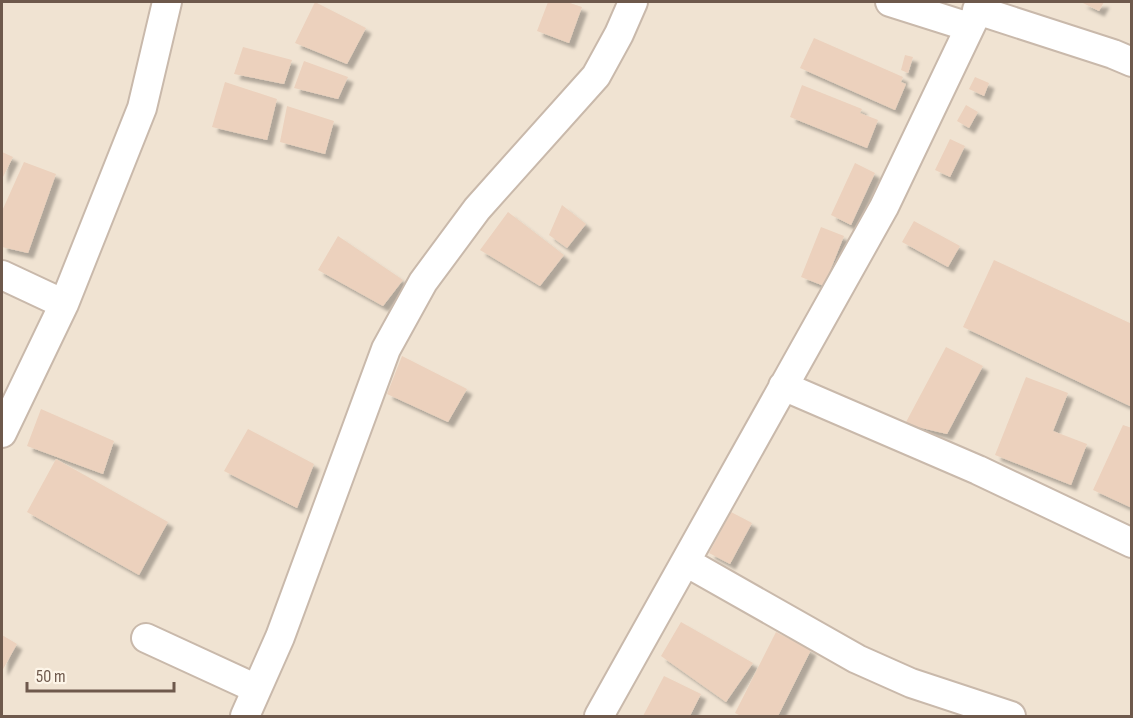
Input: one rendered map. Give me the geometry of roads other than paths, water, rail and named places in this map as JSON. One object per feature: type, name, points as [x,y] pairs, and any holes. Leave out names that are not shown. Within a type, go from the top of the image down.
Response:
[{"type":"street","points":[[2,433],[64,304],[142,108],[167,2]]},
{"type":"street","points":[[245,717],[280,637],[386,349],[423,282],[477,209],[596,76],[633,2]]},
{"type":"street","points":[[890,2],[976,13],[1113,54],[1131,62]]},
{"type":"street","points":[[599,717],[884,207],[976,13]]},
{"type":"street","points":[[2,275],[64,304]]},
{"type":"street","points":[[783,386],[978,470],[1131,543]]},
{"type":"street","points":[[686,562],[857,659],[911,683],[1011,717]]},
{"type":"street","points":[[146,638],[257,688]]}]
